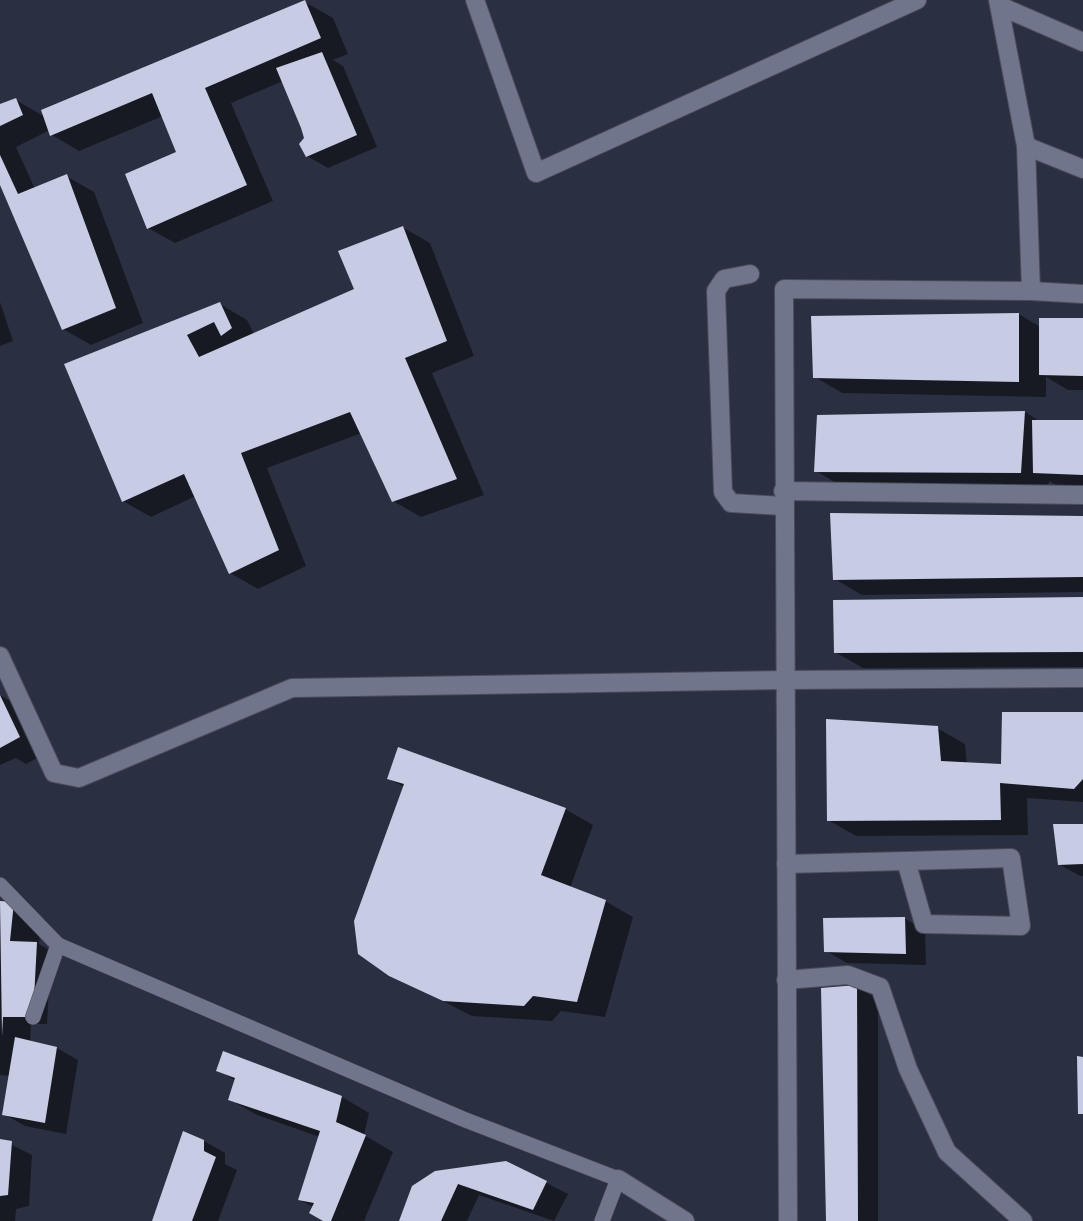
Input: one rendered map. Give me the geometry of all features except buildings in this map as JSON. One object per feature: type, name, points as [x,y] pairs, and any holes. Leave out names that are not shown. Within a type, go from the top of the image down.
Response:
[{"type":"street","points":[[475,0],[536,173],[917,0]]},
{"type":"street","points":[[999,3],[1083,42]]},
{"type":"street","points":[[999,3],[1026,146],[1031,291]]},
{"type":"street","points":[[1026,146],[1083,169]]},
{"type":"street","points":[[750,274],[724,279],[716,291],[723,492],[731,503],[783,498],[1083,495]]},
{"type":"street","points":[[788,1221],[783,498],[784,289],[1031,291],[1083,294]]},
{"type":"street","points":[[2,666],[54,773],[79,778],[292,688],[1083,678]]},
{"type":"street","points":[[786,864],[1011,858],[1021,926],[924,924],[906,861]]},
{"type":"street","points":[[786,980],[848,975],[880,987],[908,1069],[947,1152],[1023,1221]]},
{"type":"street","points":[[618,1179],[685,1221]]},
{"type":"lane","points":[[0,885],[58,945],[463,1119],[618,1179],[602,1221]]},
{"type":"lane","points":[[33,1017],[58,945]]}]
